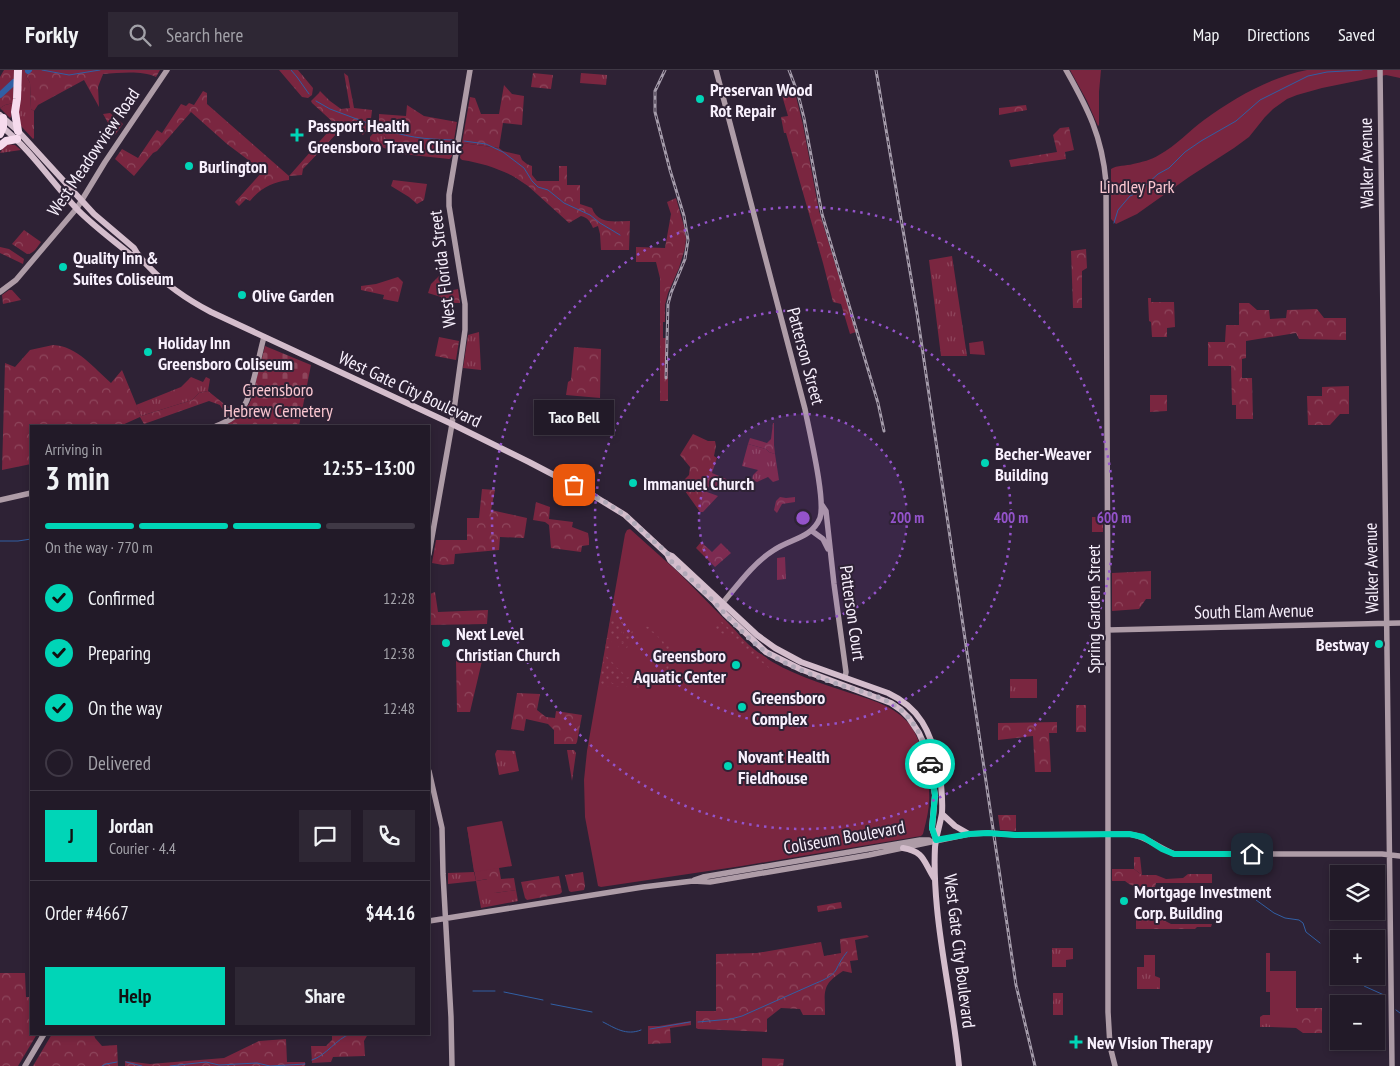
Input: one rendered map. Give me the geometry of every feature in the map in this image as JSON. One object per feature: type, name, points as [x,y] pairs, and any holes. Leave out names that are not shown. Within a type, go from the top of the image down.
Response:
[{"type":"highway","points":[[18,70],[15,112],[18,131]]},
{"type":"highway","points":[[0,146],[6,141],[17,140]]},
{"type":"main road","name":"West Meadowview Road","points":[[0,292],[16,280],[77,208],[105,162],[167,70]]},
{"type":"main road","name":"West Florida Street","points":[[430,548],[452,424],[465,330],[465,304],[448,206],[470,70]]},
{"type":"main road","name":"Patterson Street","points":[[716,70],[805,409],[822,505],[820,517],[812,531]]},
{"type":"main road","name":"Spring Garden Street","points":[[1066,70],[1086,105],[1098,136],[1102,149],[1105,174],[1107,228],[1108,1036],[1115,1066]]},
{"type":"main road","name":"Walker Avenue","points":[[1380,70],[1392,1066]]},
{"type":"main road","name":"West Gate City Boulevard","points":[[1,124],[18,131],[94,214],[134,248],[138,256],[164,281],[188,300],[452,424],[608,503],[625,515],[668,554],[670,560],[721,605],[757,635],[786,655],[873,687],[896,697],[908,706],[921,719],[929,735],[934,748],[942,785],[942,814],[936,840],[934,878],[959,1066]]},
{"type":"main road","name":"West Gate City Boulevard","points":[[1,124],[77,208],[131,255],[138,256]]},
{"type":"main road","points":[[218,425],[233,418],[246,404],[264,337]]},
{"type":"main road","points":[[0,500],[30,494]]},
{"type":"main road","name":"Patterson Court","points":[[822,505],[826,511],[845,677]]},
{"type":"main road","name":"Patterson Court","points":[[812,531],[825,542],[830,553]]},
{"type":"main road","points":[[721,605],[769,553],[812,531]]},
{"type":"main road","name":"West Gate City Boulevard","points":[[721,605],[766,652],[787,664],[881,698],[902,710],[916,726],[927,751],[934,784],[935,804],[932,828],[936,840]]},
{"type":"main road","name":"South Elam Avenue","points":[[1108,630],[1400,623]]},
{"type":"main road","points":[[812,674],[823,674],[841,680],[844,680],[845,677]]},
{"type":"main road","points":[[842,685],[848,683],[873,687]]},
{"type":"main road","points":[[881,698],[908,706]]},
{"type":"main road","points":[[916,726],[920,725],[924,732],[929,735]]},
{"type":"main road","points":[[430,775],[442,828],[452,1066]]},
{"type":"main road","points":[[942,814],[969,834]]},
{"type":"main road","points":[[936,840],[969,834],[988,833],[1015,835],[1129,834],[1139,836],[1174,854],[1382,854],[1400,856]]},
{"type":"main road","name":"Coliseum Boulevard","points":[[693,881],[703,877],[839,853],[920,840],[936,840]]},
{"type":"main road","name":"Coliseum Boulevard","points":[[430,921],[643,887],[693,881],[710,882],[903,848],[936,840]]},
{"type":"main road","points":[[903,848],[922,856],[934,878]]},
{"type":"main road","points":[[25,1066],[43,1035]]},
{"type":"green space","points":[[4,70],[14,70],[13,103],[0,108],[0,77]]},
{"type":"green space","points":[[21,70],[26,70],[30,83],[31,109],[34,111],[33,139],[21,126],[17,111],[20,103]]},
{"type":"green space","points":[[26,70],[160,70],[156,77],[137,73],[103,74],[98,87],[99,107],[84,80],[38,105],[34,111],[31,109],[30,83]]},
{"type":"green space","points":[[279,70],[298,70],[313,88],[312,95],[308,98],[302,97]]},
{"type":"green space","name":"Lindley Park","points":[[1070,70],[1101,70],[1098,126],[1087,101]]},
{"type":"green space","name":"Lindley Park","points":[[1307,70],[1400,70],[1400,78],[1386,75],[1322,88],[1287,99],[1273,109],[1249,137],[1234,148],[1137,214],[1116,224],[1111,219],[1111,169],[1156,157],[1204,120],[1240,96],[1266,83]]},
{"type":"green space","points":[[344,73],[348,76],[354,108],[372,110],[371,121],[367,129],[363,135],[345,121],[341,124],[340,130],[303,169],[302,175],[289,176],[335,124],[311,101],[320,91],[341,109],[350,108]]},
{"type":"green space","points":[[533,73],[553,75],[551,89],[531,87]]},
{"type":"green space","points":[[581,73],[607,75],[606,85],[580,83]]},
{"type":"green space","points":[[504,85],[512,94],[524,96],[522,125],[503,123],[499,148],[462,143],[470,97],[475,98],[481,114],[499,114]]},
{"type":"green space","points":[[794,88],[819,211],[856,332],[850,334],[841,304],[833,302],[786,133],[784,133],[781,117],[788,116],[781,92]]},
{"type":"green space","points":[[203,91],[207,93],[207,104],[289,176],[289,180],[267,186],[250,201],[246,199],[239,206],[235,202],[262,172],[191,112],[134,176],[115,159],[122,149],[138,158],[157,130],[162,133],[181,104],[186,106],[189,103],[194,105]]},
{"type":"green space","points":[[13,103],[11,117],[10,118],[0,108]]},
{"type":"green space","points":[[407,105],[424,116],[457,122],[451,158],[449,159],[431,145],[406,143],[402,154],[384,148],[387,141],[385,136],[376,130],[379,123],[379,114],[406,116]]},
{"type":"green space","points":[[1026,105],[1027,110],[999,115],[999,108]]},
{"type":"green space","points":[[110,113],[123,124],[115,135],[103,114]]},
{"type":"green space","points":[[1069,127],[1074,150],[1065,152],[1066,159],[1011,167],[1009,160],[1057,152],[1053,135],[1060,128]]},
{"type":"green space","points":[[376,130],[385,136],[387,141],[384,148],[370,140],[370,137]]},
{"type":"green space","points":[[405,143],[415,145],[453,144],[452,156],[449,159],[402,154]]},
{"type":"green space","points":[[462,143],[499,148],[503,151],[520,155],[527,164],[517,178],[491,167],[462,160],[460,158]]},
{"type":"green space","points":[[7,144],[15,145],[21,150],[0,153]]},
{"type":"green space","points":[[524,163],[532,166],[532,175],[537,181],[559,181],[559,166],[567,166],[567,185],[580,185],[580,204],[592,208],[598,217],[603,220],[630,221],[629,250],[601,250],[598,226],[593,228],[588,220],[581,216],[569,223],[528,186],[510,174]]},
{"type":"green space","points":[[393,180],[427,184],[424,200],[417,204],[391,186]]},
{"type":"green space","points":[[676,198],[686,239],[679,268],[665,305],[663,338],[668,338],[668,401],[660,401],[660,278],[656,262],[636,262],[636,247],[665,248],[671,214],[667,202]]},
{"type":"green space","points":[[24,230],[41,242],[29,254],[12,244]]},
{"type":"green space","points":[[0,247],[9,249],[24,259],[23,264],[0,253]]},
{"type":"green space","points":[[1086,249],[1087,268],[1082,271],[1082,308],[1073,308],[1071,251]]},
{"type":"green space","points":[[952,256],[967,356],[941,356],[929,260]]},
{"type":"green space","points":[[440,275],[443,287],[448,291],[458,289],[460,303],[443,303],[441,297],[428,293],[431,284]]},
{"type":"green space","points":[[398,277],[403,282],[398,302],[383,299],[384,295],[361,290],[361,286],[376,284]]},
{"type":"green space","points":[[12,290],[21,300],[3,304],[2,295]]},
{"type":"green space","points":[[1148,298],[1151,298],[1151,302],[1174,302],[1175,327],[1167,328],[1167,337],[1152,337]]},
{"type":"green space","points":[[1239,303],[1249,303],[1257,310],[1269,310],[1270,319],[1286,318],[1287,310],[1317,309],[1324,318],[1346,318],[1346,340],[1299,339],[1296,333],[1246,341],[1246,358],[1242,359],[1242,378],[1252,378],[1253,419],[1236,419],[1236,405],[1232,405],[1231,366],[1208,366],[1208,342],[1225,342],[1226,325],[1239,325]]},
{"type":"green space","points":[[479,332],[481,370],[463,368],[468,335]]},
{"type":"green space","points":[[439,337],[459,341],[456,360],[435,356]]},
{"type":"green space","points":[[983,341],[985,355],[970,354],[969,343]]},
{"type":"green space","points":[[53,345],[70,349],[92,365],[111,383],[122,370],[141,416],[192,400],[199,393],[208,391],[235,411],[227,417],[220,405],[209,401],[144,424],[140,417],[122,425],[30,425],[30,464],[2,470],[5,363],[15,367],[30,350]]},
{"type":"green space","name":"Greensboro Hebrew Cemetery","points":[[265,346],[311,365],[299,425],[224,425],[240,416],[251,400]]},
{"type":"green space","points":[[574,347],[601,349],[600,398],[566,395],[568,382],[571,380]]},
{"type":"green space","points":[[191,377],[203,382],[206,377],[210,379],[208,391],[199,393],[192,400],[141,416],[136,405],[181,387]]},
{"type":"green space","points":[[1349,386],[1349,414],[1340,414],[1330,425],[1308,425],[1307,396],[1322,396],[1322,387]]},
{"type":"green space","points":[[1150,395],[1167,395],[1167,411],[1150,412]]},
{"type":"green space","points":[[773,423],[775,454],[766,449],[748,444],[750,438],[767,443],[771,439]]},
{"type":"green space","points":[[693,434],[708,441],[715,441],[714,456],[717,458],[712,473],[731,481],[722,491],[709,487],[707,492],[718,496],[703,512],[700,512],[680,484],[689,475],[690,467],[680,455]]},
{"type":"green space","points":[[748,444],[766,449],[775,454],[779,480],[773,482],[768,477],[757,482],[752,480],[753,475],[758,470],[742,466]]},
{"type":"green space","points":[[482,489],[495,490],[491,510],[527,518],[524,538],[500,537],[499,550],[455,554],[454,564],[432,563],[436,540],[467,540],[467,518],[479,518]]},
{"type":"green space","points":[[780,497],[795,497],[795,502],[782,504],[777,513],[774,510],[776,501]]},
{"type":"green space","points":[[536,502],[550,507],[549,519],[573,522],[572,527],[588,533],[589,545],[582,546],[581,552],[551,548],[549,525],[545,522],[533,520]]},
{"type":"green space","points":[[1092,517],[1103,517],[1103,532],[1092,532]]},
{"type":"green space","name":"Greensboro Complex","points":[[630,529],[678,572],[759,653],[788,670],[883,704],[904,718],[913,729],[919,743],[928,783],[928,815],[921,836],[742,866],[598,886],[585,817],[584,780],[587,751],[625,534]]},
{"type":"green space","points":[[701,542],[712,552],[721,543],[731,553],[715,567],[696,548]]},
{"type":"green space","points":[[785,557],[786,579],[777,580],[777,558]]},
{"type":"green space","points":[[1151,571],[1151,599],[1146,599],[1139,609],[1112,611],[1112,573]]},
{"type":"green space","points":[[435,592],[438,612],[488,610],[487,624],[430,625],[430,594]]},
{"type":"green space","points":[[611,616],[625,624],[616,646],[617,638],[613,637],[609,648],[605,649],[607,638],[610,638],[610,635],[608,635]]},
{"type":"green space","points":[[719,622],[722,622],[755,652],[767,658],[769,668],[727,635],[712,629]]},
{"type":"green space","points":[[639,624],[658,632],[670,648],[671,656],[670,664],[661,678],[643,686],[643,688],[634,687],[633,685],[643,683],[658,674],[665,659],[665,651],[656,635],[639,626]]},
{"type":"green space","points":[[625,628],[633,631],[627,648],[618,647],[620,643],[626,643],[620,642]]},
{"type":"green space","points":[[605,655],[613,663],[626,666],[624,669],[616,665],[609,666],[608,669],[609,680],[612,683],[627,685],[627,687],[604,686],[600,682]]},
{"type":"green space","points":[[456,661],[482,661],[470,712],[457,712]]},
{"type":"green space","points":[[612,667],[620,670],[625,678],[629,677],[630,682],[619,683],[613,681],[609,671]]},
{"type":"green space","points":[[1010,679],[1037,679],[1037,698],[1010,698]]},
{"type":"green space","points":[[517,693],[540,694],[537,710],[546,717],[555,718],[556,711],[582,715],[576,744],[554,744],[554,730],[548,724],[526,719],[524,731],[511,729]]},
{"type":"green space","points":[[1076,705],[1086,705],[1086,732],[1076,732]]},
{"type":"green space","points":[[1057,722],[1057,733],[1049,733],[1051,772],[1035,772],[1033,736],[998,740],[998,723]]},
{"type":"green space","points":[[497,750],[515,751],[519,771],[499,775],[495,754]]},
{"type":"green space","points":[[567,750],[574,750],[576,753],[572,781]]},
{"type":"green space","points":[[998,815],[1016,815],[1016,831],[1000,830]]},
{"type":"green space","points":[[502,821],[512,866],[474,872],[467,827]]},
{"type":"green space","points":[[467,827],[494,865],[499,868],[501,879],[514,878],[516,890],[495,893],[490,891],[487,879],[476,881]]},
{"type":"green space","points":[[1134,857],[1140,857],[1142,875],[1134,869]]},
{"type":"green space","points":[[1112,869],[1134,869],[1142,875],[1156,875],[1166,879],[1183,878],[1188,874],[1212,874],[1212,883],[1156,883],[1155,887],[1139,887],[1125,881],[1112,881]]},
{"type":"green space","points":[[474,872],[476,881],[448,884],[448,873]]},
{"type":"green space","points":[[583,872],[584,890],[569,891],[565,875]]},
{"type":"green space","points":[[559,876],[562,892],[560,894],[527,900],[525,898],[521,882]]},
{"type":"green space","points":[[488,879],[495,893],[516,890],[518,901],[481,908],[476,881]]},
{"type":"green space","points":[[841,902],[842,908],[818,912],[817,906]]},
{"type":"green space","points":[[1136,916],[1156,916],[1171,924],[1212,924],[1211,927],[1197,927],[1195,929],[1136,929]]},
{"type":"green space","points":[[867,935],[869,937],[855,940],[858,960],[850,961],[852,973],[843,971],[831,980],[828,985],[825,994],[825,1015],[803,1015],[800,1009],[781,1008],[767,1019],[767,1032],[696,1028],[696,1011],[716,1011],[716,954],[757,953],[821,942],[824,956],[841,953],[840,939]]},
{"type":"green space","points":[[1052,948],[1073,948],[1073,959],[1066,960],[1066,967],[1052,967]]},
{"type":"green space","points":[[1266,953],[1270,953],[1270,971],[1296,971],[1296,1028],[1270,1027],[1270,992],[1266,992]]},
{"type":"green space","points":[[1144,955],[1155,955],[1155,976],[1160,978],[1160,989],[1137,989],[1137,967],[1144,967]]},
{"type":"green space","points":[[0,973],[25,973],[26,997],[30,997],[30,1035],[36,1035],[18,1066],[0,1066]]},
{"type":"green space","points":[[1053,993],[1063,993],[1063,1015],[1053,1015]]},
{"type":"green space","points":[[1296,1008],[1322,1008],[1322,1033],[1303,1033],[1296,1028]]},
{"type":"green space","points":[[1270,1015],[1270,1027],[1260,1027],[1260,1017]]},
{"type":"green space","points":[[691,1021],[691,1025],[670,1028],[671,1043],[648,1044],[648,1026]]},
{"type":"green space","points":[[51,1035],[94,1035],[102,1046],[117,1045],[118,1066],[33,1066]]},
{"type":"green space","points":[[332,1035],[367,1035],[364,1041],[365,1056],[333,1057],[331,1062],[312,1063],[311,1046],[326,1046],[332,1040]]},
{"type":"green space","points":[[286,1039],[287,1062],[305,1062],[305,1066],[125,1066],[125,1061],[150,1064],[224,1058],[259,1041]]},
{"type":"green space","points":[[762,1058],[784,1059],[783,1066],[762,1066]]},
{"type":"waterway","points":[[42,70],[69,75],[100,70]]},
{"type":"waterway","points":[[291,70],[309,94]]},
{"type":"waterway","points":[[1114,223],[1118,210],[1130,196],[1137,193],[1158,174],[1169,168],[1185,152],[1236,121],[1260,100],[1308,76],[1327,72],[1362,70]]},
{"type":"waterway","points":[[0,95],[14,82]]},
{"type":"waterway","points":[[316,101],[330,109],[370,124]]},
{"type":"waterway","points":[[378,126],[406,135],[453,140]]},
{"type":"waterway","points":[[464,141],[486,144],[503,152],[524,168],[538,187],[548,190],[564,203],[590,215],[620,235]]},
{"type":"waterway","points":[[0,541],[30,539]]},
{"type":"waterway","points":[[1248,891],[1256,900],[1274,913],[1285,918],[1299,920],[1303,923],[1306,932],[1320,943]]},
{"type":"waterway","points":[[698,1022],[742,1016],[823,980],[834,972],[847,952]]},
{"type":"waterway","points":[[1363,985],[1384,995]]},
{"type":"waterway","points":[[473,991],[495,991]]},
{"type":"waterway","points":[[504,992],[543,1000]]},
{"type":"waterway","points":[[551,1004],[592,1012]]},
{"type":"waterway","points":[[1396,1010],[1400,1013]]},
{"type":"waterway","points":[[603,1022],[626,1032],[641,1030]]},
{"type":"waterway","points":[[650,1029],[690,1022]]},
{"type":"waterway","points":[[312,1060],[322,1055],[348,1035]]},
{"type":"waterway","points":[[102,1066],[117,1062]]},
{"type":"waterway","points":[[126,1062],[142,1066]]},
{"type":"waterway","points":[[170,1066],[206,1062],[219,1065],[257,1063],[270,1066],[305,1064]]},
{"type":"railway","points":[[665,70],[655,91],[655,112],[684,216],[688,240],[685,259],[668,304],[666,378]]},
{"type":"railway","points":[[789,70],[804,118],[822,214],[878,403],[884,431]]},
{"type":"railway","points":[[876,70],[917,313],[1016,985],[1035,1066]]},
{"type":"way so far","points":[[574,485],[625,515],[668,554],[670,560],[766,652],[787,664],[881,698],[902,710],[916,726],[924,741],[930,764]]},
{"type":"place","name":"Preservan Wood Rot Repair","points":[[700,99]]},
{"type":"place","name":"Passport Health Greensboro Travel Clinic","points":[[297,135]]},
{"type":"place","name":"Burlington","points":[[189,166]]},
{"type":"place","name":"Quality Inn & Suites Coliseum","points":[[63,267]]},
{"type":"place","name":"Olive Garden","points":[[242,295]]},
{"type":"place","name":"Holiday Inn Greensboro Coliseum","points":[[148,352]]},
{"type":"place","name":"Becher-Weaver Building","points":[[985,463]]},
{"type":"place","name":"Immanuel Church","points":[[633,483]]},
{"type":"place","name":"Taco Bell","points":[[574,485]]},
{"type":"place","name":"Next Level Christian Church","points":[[446,643]]},
{"type":"place","name":"Bestway","points":[[1379,644]]},
{"type":"place","name":"Greensboro Aquatic Center","points":[[736,665]]},
{"type":"place","name":"Greensboro Complex","points":[[742,707]]},
{"type":"place","name":"Novant Health Fieldhouse","points":[[728,766]]},
{"type":"place","name":"Mortgage Investment Corp. Building","points":[[1124,901]]},
{"type":"place","name":"New Vision Therapy","points":[[1076,1042]]},
{"type":"route","points":[[930,764],[935,795],[932,828],[936,840],[969,834],[988,833],[1015,835],[1129,834],[1143,837],[1174,854],[1252,854]]}]
